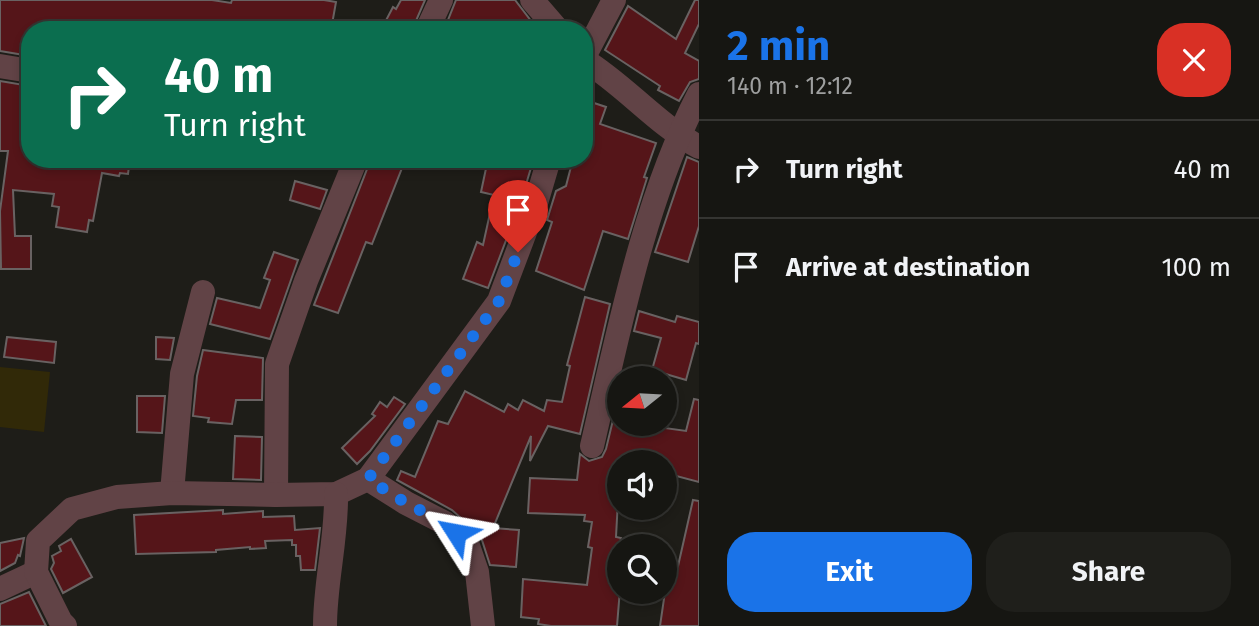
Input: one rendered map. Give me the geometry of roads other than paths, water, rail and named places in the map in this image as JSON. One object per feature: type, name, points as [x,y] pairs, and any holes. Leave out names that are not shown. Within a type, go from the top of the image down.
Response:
[{"type":"street","points":[[431,21],[441,0]]},
{"type":"street","points":[[532,0],[550,21]]},
{"type":"street","points":[[593,41],[614,0]]},
{"type":"street","points":[[593,65],[688,141]]},
{"type":"street","points":[[0,66],[21,70]]},
{"type":"street","points":[[592,446],[631,281],[688,141],[699,94]]},
{"type":"street","points":[[276,495],[277,364],[306,281],[352,168]]},
{"type":"street","points":[[63,625],[36,572],[38,541],[72,509],[117,497],[172,493],[336,494],[368,479],[499,301],[546,168]]},
{"type":"street","points":[[172,493],[183,374],[202,292]]},
{"type":"street","points":[[368,479],[445,523],[467,543],[477,572],[483,626]]},
{"type":"street","points":[[325,626],[337,523],[336,494]]},
{"type":"street","points":[[0,589],[36,572]]}]
